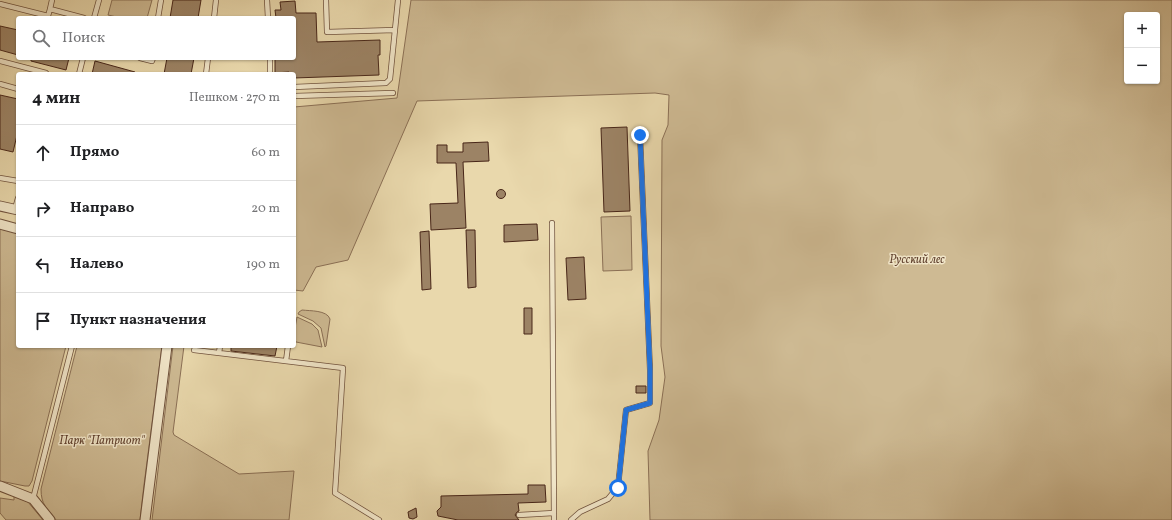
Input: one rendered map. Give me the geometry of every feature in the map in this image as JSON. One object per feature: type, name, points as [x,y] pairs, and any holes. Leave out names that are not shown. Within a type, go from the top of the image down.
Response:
[{"type":"street","points":[[0,206],[16,210]]},
{"type":"street","points":[[0,224],[16,228]]},
{"type":"street","points":[[146,520],[167,348]]},
{"type":"street","points":[[0,486],[33,499],[50,520]]},
{"type":"lane","points":[[0,4],[48,16],[52,0]]},
{"type":"lane","points":[[95,16],[99,0]]},
{"type":"lane","points":[[158,16],[161,0]]},
{"type":"lane","points":[[214,16],[216,0]]},
{"type":"lane","points":[[267,0],[268,16]]},
{"type":"lane","points":[[326,0],[328,32],[395,30]]},
{"type":"lane","points":[[296,87],[386,83],[390,79],[398,0]]},
{"type":"lane","points":[[50,10],[76,16]]},
{"type":"lane","points":[[80,72],[82,60]]},
{"type":"lane","points":[[206,72],[208,60]]},
{"type":"lane","points":[[270,60],[270,72]]},
{"type":"lane","points":[[0,61],[42,72]]},
{"type":"lane","points":[[0,84],[16,88]]},
{"type":"lane","points":[[296,96],[393,94]]},
{"type":"lane","points":[[571,520],[580,512],[608,499],[618,488],[626,410],[650,403],[650,370],[640,135]]},
{"type":"lane","points":[[0,178],[16,181]]},
{"type":"lane","points":[[552,223],[554,520]]},
{"type":"lane","points":[[33,499],[71,348]]},
{"type":"lane","points":[[219,353],[220,348]]},
{"type":"lane","points":[[286,361],[288,348]]},
{"type":"lane","points":[[194,350],[343,368],[335,493],[379,520]]},
{"type":"lane","points":[[519,515],[554,513]]},
{"type":"green space","points":[[112,0],[152,0],[148,16],[108,15]]},
{"type":"green space","name":"Русский лес","points":[[411,0],[1172,0],[1172,520],[650,520],[648,451],[659,420],[665,377],[661,346],[662,140],[668,125],[669,95],[655,93],[417,101],[348,260],[316,267],[303,291],[296,290],[296,107],[397,98]]},
{"type":"green space","points":[[631,216],[632,270],[603,271],[601,217]]},
{"type":"green space","points":[[0,229],[16,233],[16,348],[65,348],[32,481],[29,486],[25,486],[0,481]]},
{"type":"green space","points":[[302,310],[322,312],[330,319],[325,347],[321,328],[313,321],[298,314]]},
{"type":"green space","points":[[297,317],[312,324],[318,330],[322,347],[296,342]]},
{"type":"green space","name":"Парк \"Патриот\"","points":[[76,348],[162,348],[140,520],[56,520],[43,503],[41,489]]},
{"type":"green space","points":[[173,348],[184,348],[173,432],[174,435],[239,474],[294,471],[289,520],[152,520]]},
{"type":"green space","points":[[14,496],[28,502],[43,520],[6,520],[0,513],[0,498],[14,500]]},
{"type":"building","points":[[173,0],[201,0],[198,16],[170,16]]},
{"type":"building","points":[[295,1],[296,13],[316,13],[317,42],[380,40],[380,55],[378,55],[379,75],[296,78],[296,72],[275,72],[275,60],[296,60],[296,16],[276,16],[275,10],[281,10],[280,2]]},
{"type":"building","points":[[0,26],[16,30],[16,54],[0,50]]},
{"type":"building","points":[[31,60],[68,60],[66,70]]},
{"type":"building","points":[[167,60],[194,60],[191,72],[164,72]]},
{"type":"building","points":[[95,61],[135,72],[92,72]]},
{"type":"building","points":[[0,95],[16,99],[16,139],[13,152],[0,149]]},
{"type":"building","points":[[627,127],[630,211],[604,212],[601,128]]},
{"type":"building","points":[[488,142],[489,161],[463,162],[466,228],[431,230],[430,204],[458,203],[456,163],[437,163],[437,145],[447,145],[447,152],[463,152],[463,143]]},
{"type":"building","points":[[501,189],[506,194],[501,199],[496,194]]},
{"type":"building","points":[[537,224],[538,240],[504,242],[504,225]]},
{"type":"building","points":[[466,230],[475,230],[476,287],[468,288]]},
{"type":"building","points":[[429,231],[431,289],[422,290],[420,232]]},
{"type":"building","points":[[584,257],[586,299],[568,300],[566,258]]},
{"type":"building","points":[[524,308],[532,308],[532,334],[524,334]]},
{"type":"building","points":[[231,348],[277,348],[275,356],[231,351]]},
{"type":"building","points":[[636,386],[646,386],[646,393],[636,393]]},
{"type":"building","points":[[528,485],[545,485],[546,502],[518,503],[519,511],[515,515],[519,520],[458,520],[438,516],[437,511],[441,507],[441,496],[528,494]]},
{"type":"building","points":[[416,508],[417,517],[413,519],[409,518],[408,512]]},
{"type":"route","points":[[618,488],[626,410],[650,403],[650,370],[640,135]]}]
